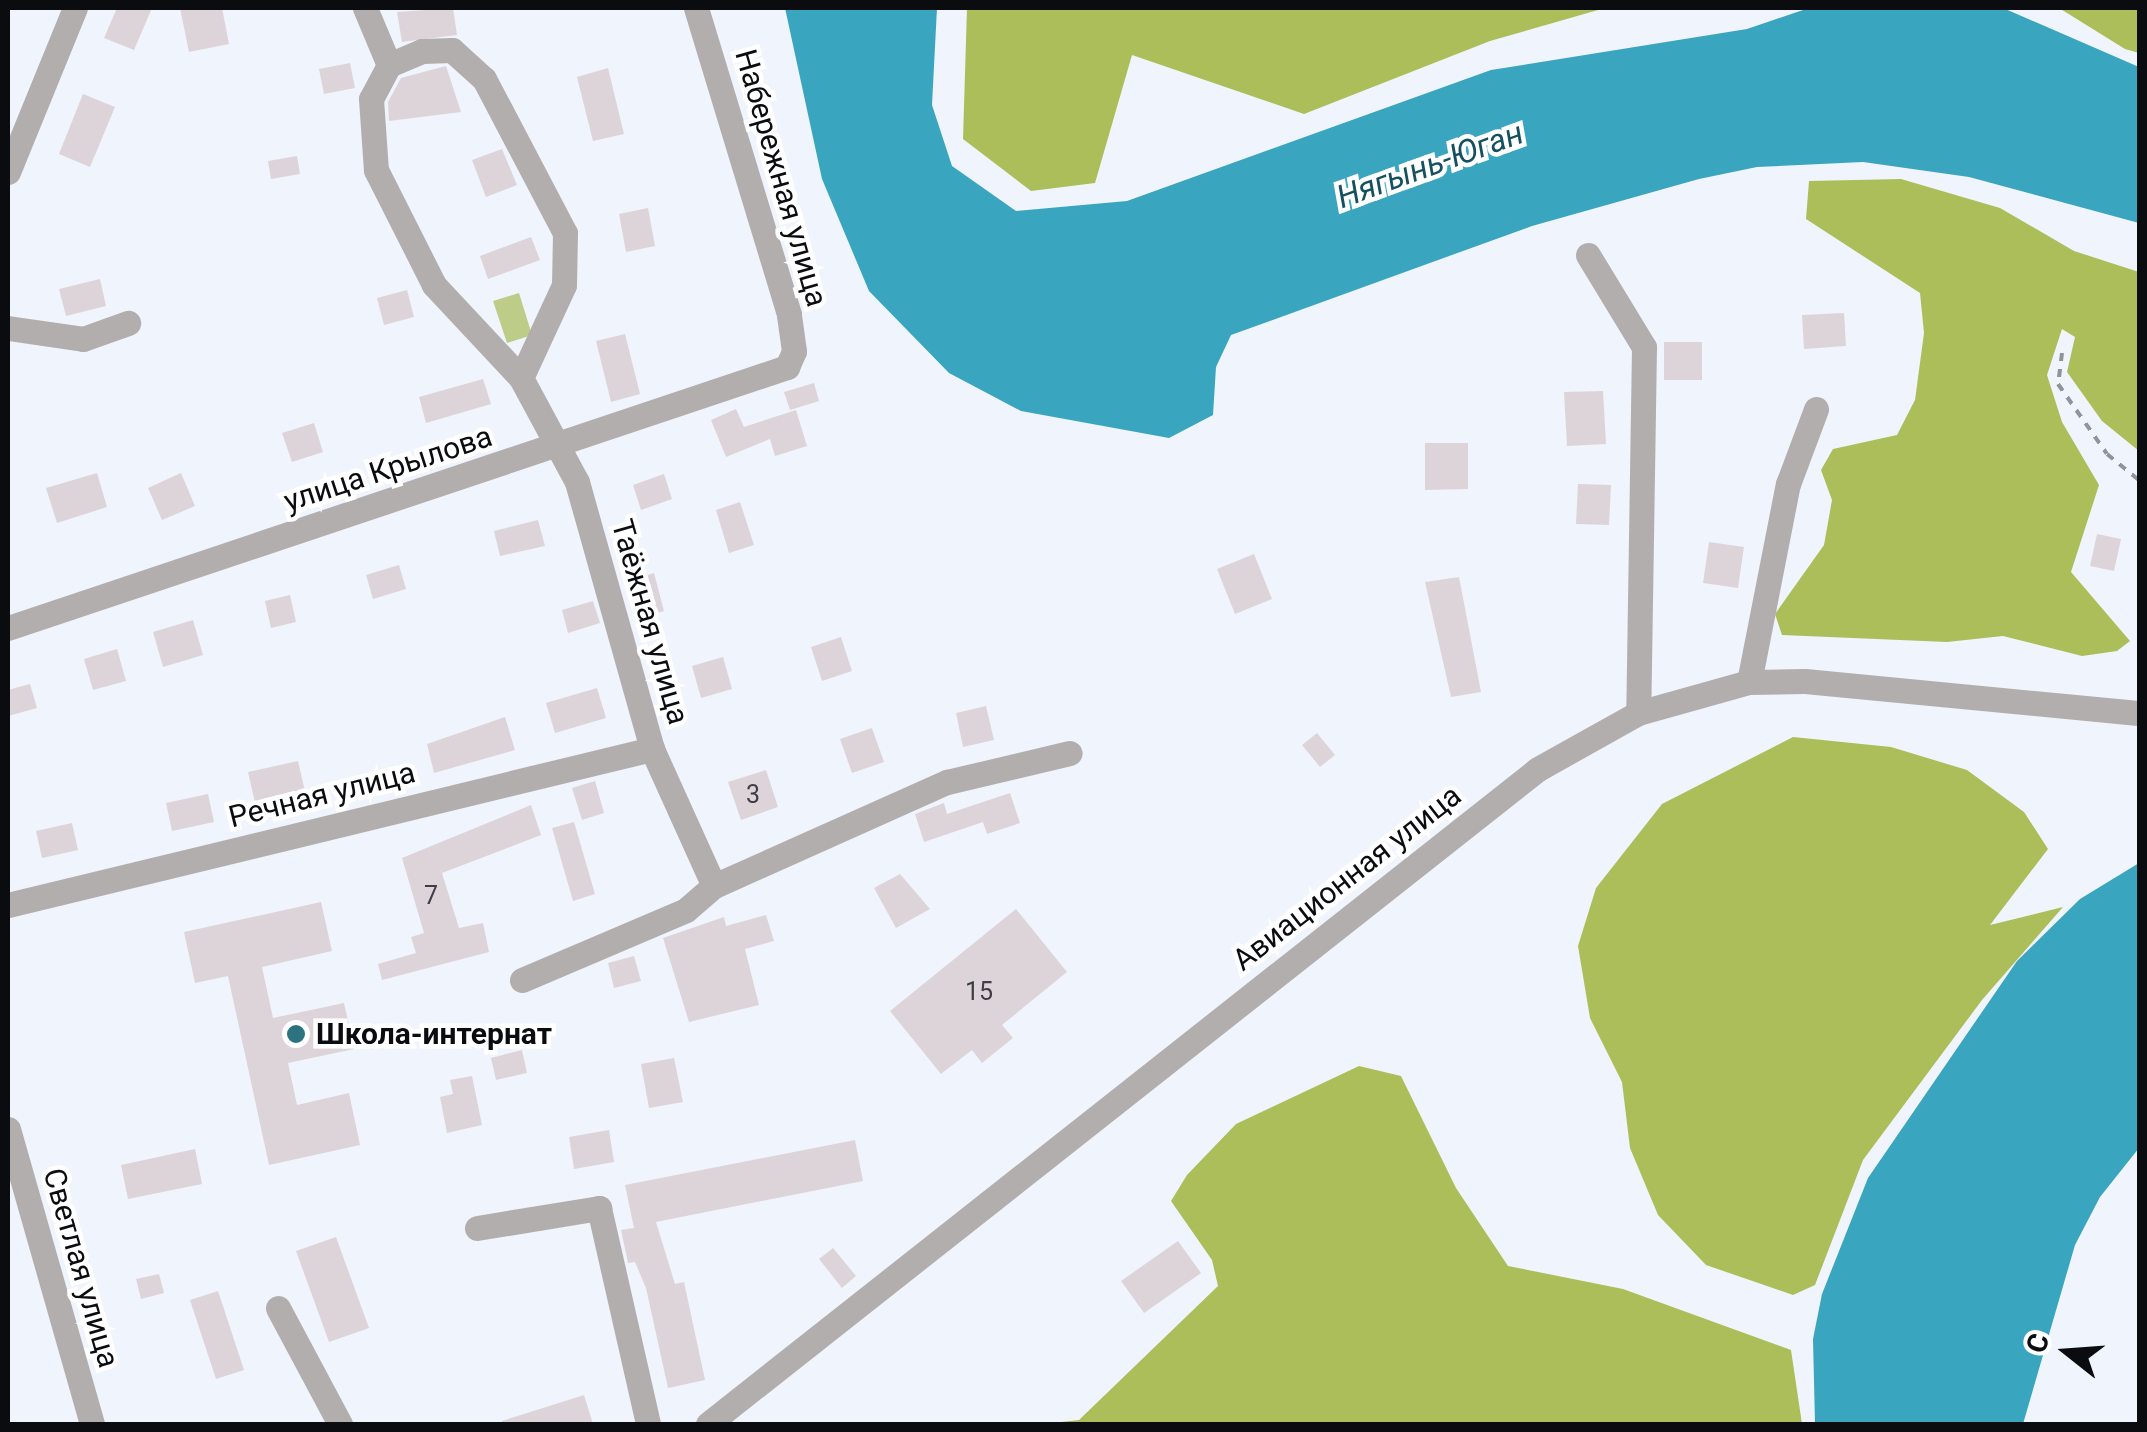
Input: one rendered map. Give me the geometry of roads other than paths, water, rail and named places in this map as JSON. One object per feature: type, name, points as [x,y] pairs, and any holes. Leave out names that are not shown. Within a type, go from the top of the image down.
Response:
[{"type":"street","points":[[8,172],[73,8]]},
{"type":"street","points":[[365,8],[389,65],[422,51],[465,57],[506,114],[566,233],[564,285],[521,378]]},
{"type":"street","name":"Набережная улица","points":[[696,8],[789,314],[794,350],[787,367]]},
{"type":"street","name":"Таёжная улица","points":[[389,65],[371,99],[376,170],[434,285],[521,378],[560,446],[614,603],[652,749],[714,886]]},
{"type":"street","points":[[1588,256],[1644,348],[1638,712]]},
{"type":"street","points":[[8,328],[83,338],[128,323]]},
{"type":"street","name":"улица Крылова","points":[[8,628],[787,367]]},
{"type":"street","points":[[1750,682],[1788,484],[1816,409]]},
{"type":"street","name":"Авиационная улица","points":[[708,1424],[1538,769],[1638,712],[1750,682],[1881,686],[2140,713]]},
{"type":"street","name":"Речная улица","points":[[8,905],[652,749]]},
{"type":"street","points":[[522,980],[686,910],[714,886],[948,782],[1070,753]]},
{"type":"street","name":"Светлая улица","points":[[8,1130],[92,1424]]},
{"type":"street","points":[[477,1228],[599,1208],[648,1424]]},
{"type":"street","points":[[278,1308],[340,1424]]},
{"type":"water","name":"Нягынь-Юган","points":[[785,8],[937,8],[932,105],[952,166],[1016,211],[1127,201],[1491,70],[1747,29],[1809,8],[2003,8],[2139,67],[2139,223],[1969,177],[1863,162],[1757,167],[1699,179],[1532,226],[1231,335],[1216,367],[1213,415],[1169,438],[1021,411],[949,373],[869,291],[822,179]]},
{"type":"water","points":[[2139,863],[2139,1148],[2100,1197],[2075,1245],[2023,1424],[1815,1424],[1813,1339],[1822,1294],[1868,1178],[2017,961],[2080,899]]},
{"type":"place","name":"Школа-интернат","points":[[296,1034]]}]
